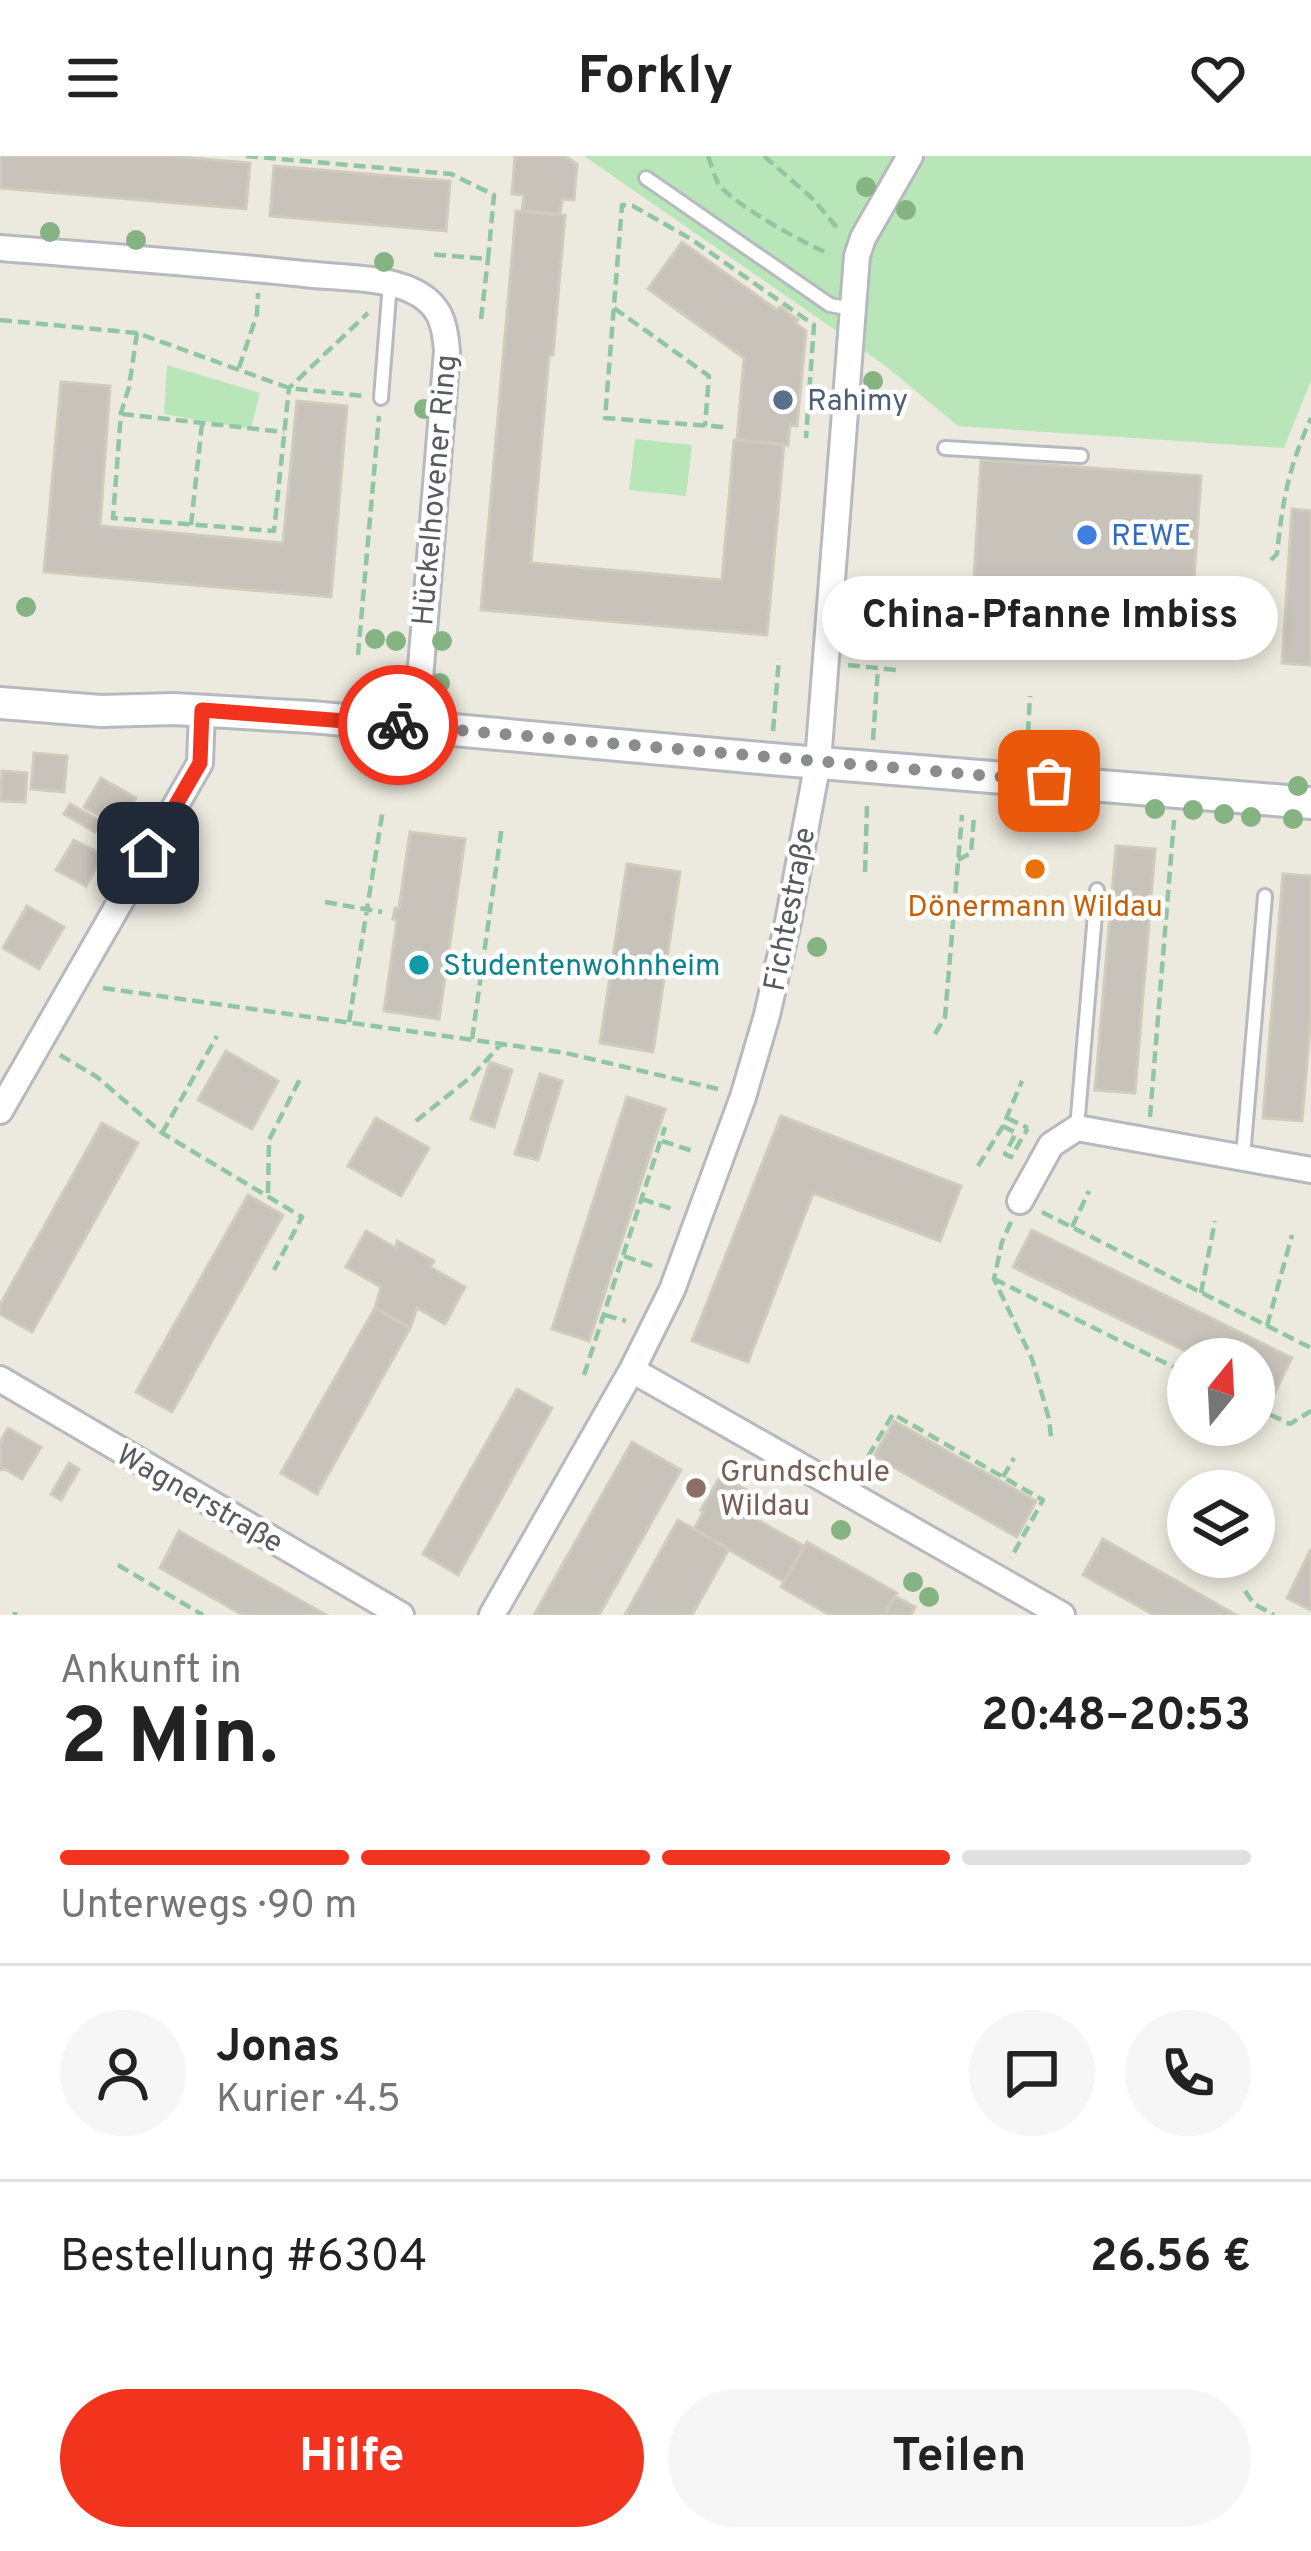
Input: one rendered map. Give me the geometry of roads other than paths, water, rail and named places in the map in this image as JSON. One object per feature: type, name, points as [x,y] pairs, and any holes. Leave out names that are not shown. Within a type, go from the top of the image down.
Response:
[{"type":"street","name":"Fichtestraße","points":[[492,1615],[632,1370],[672,1290],[743,1097],[779,962],[818,762],[857,254],[910,156]]},
{"type":"street","name":"Hückelhovener Ring","points":[[0,248],[260,269],[389,292],[412,291],[430,302],[445,324],[447,351],[416,727]]},
{"type":"street","points":[[0,703],[101,711],[202,710],[1311,803]]},
{"type":"street","points":[[0,1111],[200,763],[202,710]]},
{"type":"street","points":[[1021,1201],[1051,1145],[1077,1128],[1311,1170]]},
{"type":"street","points":[[632,1370],[1062,1615]]},
{"type":"street","name":"Wagnerstraße","points":[[0,1379],[401,1615]]},
{"type":"lane","points":[[646,178],[830,305],[853,309]]},
{"type":"lane","name":"Hückelhovener Ring","points":[[381,398],[389,292]]},
{"type":"lane","points":[[945,448],[1081,455]]},
{"type":"lane","points":[[1077,1128],[1096,890]]},
{"type":"lane","points":[[1243,1157],[1265,896]]},
{"type":"place","name":"Rahimy","points":[[783,400]]},
{"type":"place","name":"REWE","points":[[1087,535]]},
{"type":"place","name":"China-Pfanne Imbiss","points":[[1049,781]]},
{"type":"place","name":"Dönermann Wildau","points":[[1035,869]]},
{"type":"place","name":"Studentenwohnheim","points":[[419,965]]},
{"type":"place","name":"Grundschule Wildau","points":[[696,1488]]}]
